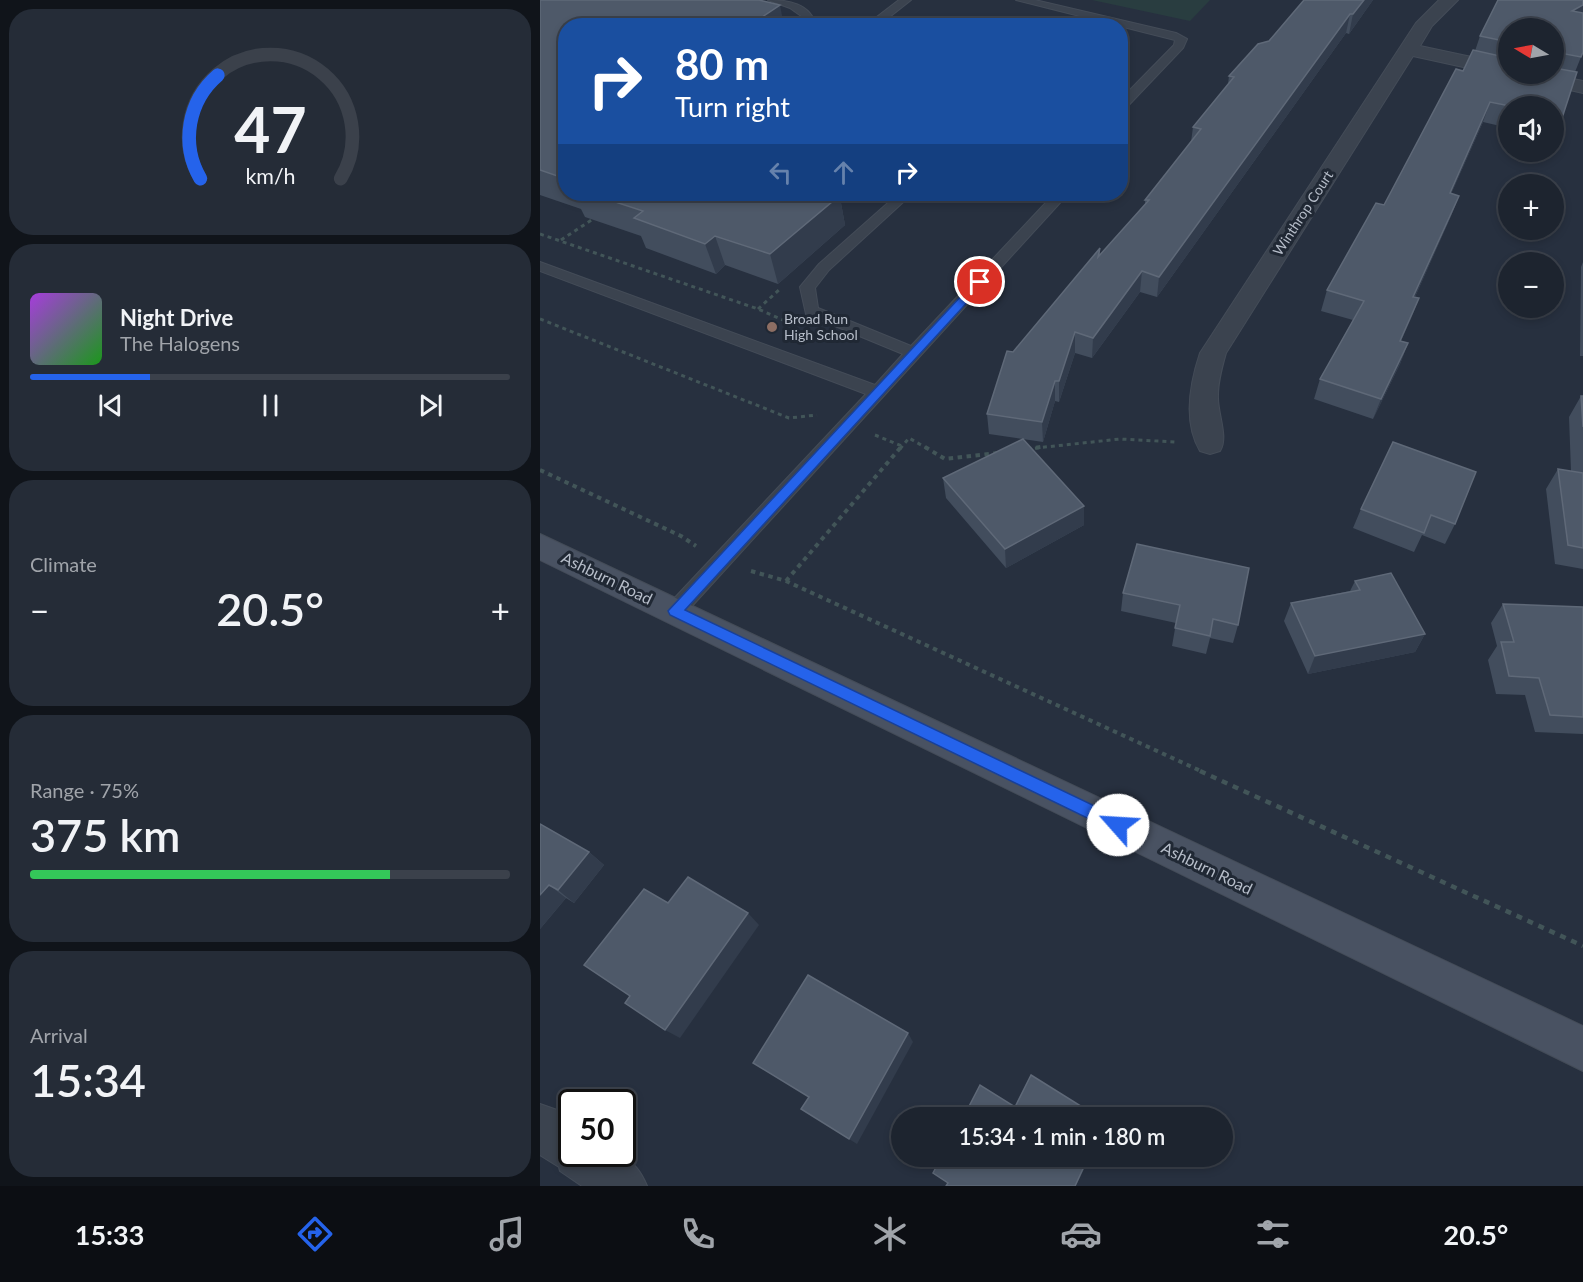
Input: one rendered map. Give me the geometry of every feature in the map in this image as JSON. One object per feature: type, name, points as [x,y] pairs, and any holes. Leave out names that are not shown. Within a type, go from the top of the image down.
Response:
[{"type":"main road","name":"Ashburn Road","points":[[540,546],[1583,1049]]},
{"type":"street","name":"Winthrop Court","points":[[1210,444],[1203,411],[1203,381],[1213,354],[1425,23],[1449,0]]},
{"type":"street","points":[[1408,49],[1498,69]]},
{"type":"street","points":[[1564,83],[1583,87]]},
{"type":"street","points":[[540,1127],[558,1139]]},
{"type":"street","points":[[596,1167],[623,1186]]},
{"type":"lane","points":[[773,0],[794,6],[809,18]]},
{"type":"lane","points":[[881,18],[906,0]]},
{"type":"lane","points":[[1020,0],[1098,18]]},
{"type":"lane","points":[[1128,25],[1181,39],[1179,46],[1128,99]]},
{"type":"lane","points":[[897,201],[824,267],[807,287],[811,311],[848,328],[915,353]]},
{"type":"lane","points":[[675,611],[722,563],[1055,201]]},
{"type":"lane","points":[[540,266],[877,392]]},
{"type":"path","points":[[560,241],[593,219]]},
{"type":"path","points":[[540,234],[758,309],[789,322]]},
{"type":"path","points":[[540,319],[789,418],[818,414],[902,446]]},
{"type":"path","points":[[786,581],[909,438],[945,459],[1004,452]]},
{"type":"path","points":[[1027,449],[1120,439],[1210,444]]},
{"type":"path","points":[[540,470],[681,536],[722,563],[786,581],[1583,946]]},
{"type":"green space","points":[[1092,0],[1210,0],[1190,21]]},
{"type":"building","points":[[540,0],[759,0],[780,5],[761,18],[558,18],[558,176],[540,170]]},
{"type":"building","points":[[1304,0],[1364,0],[1353,14],[1350,14],[1159,277],[1142,271],[1093,338],[1075,332],[1059,381],[1055,381],[1042,422],[987,414],[1007,351],[1013,352],[1100,248],[1098,257],[1149,200],[1145,200],[1201,129],[1193,127],[1234,77],[1229,76],[1258,44],[1269,41]]},
{"type":"building","points":[[1498,0],[1583,0],[1583,5],[1572,11],[1583,13],[1581,57],[1564,54],[1564,18],[1498,18],[1498,40],[1480,36]]},
{"type":"building","points":[[1473,50],[1498,56],[1498,84],[1564,84],[1564,70],[1577,72],[1564,112],[1564,96],[1498,96],[1498,104],[1490,102],[1450,193],[1459,196],[1413,297],[1419,298],[1400,341],[1408,343],[1381,399],[1320,379],[1364,301],[1327,290],[1376,203],[1384,205],[1456,69],[1463,71]]},
{"type":"building","points":[[612,201],[833,201],[770,254],[715,236],[705,244],[634,218],[643,211]]},
{"type":"building","points":[[1581,396],[1583,396],[1583,427]]},
{"type":"building","points":[[1023,439],[1084,506],[1005,549],[943,478]]},
{"type":"building","points":[[1393,442],[1476,472],[1455,524],[1431,515],[1424,533],[1361,509]]},
{"type":"building","points":[[1558,469],[1583,473],[1583,548],[1568,545]]},
{"type":"building","points":[[1137,544],[1249,568],[1238,625],[1213,619],[1210,636],[1175,628],[1180,605],[1123,593]]},
{"type":"building","points":[[1391,573],[1425,634],[1315,656],[1291,603],[1360,590],[1355,581]]},
{"type":"building","points":[[1503,604],[1583,607],[1583,717],[1550,715],[1539,678],[1509,676],[1501,642],[1514,642]]},
{"type":"building","points":[[540,824],[589,852],[558,890],[549,885],[540,895]]},
{"type":"building","points":[[688,877],[748,913],[665,1030],[625,1003],[630,996],[584,965],[644,889],[668,903]]},
{"type":"building","points":[[808,975],[908,1033],[849,1139],[801,1109],[809,1097],[753,1063]]},
{"type":"building","points":[[1031,1075],[1082,1107],[1015,1107]]},
{"type":"building","points":[[980,1085],[1015,1107],[969,1107]]},
{"type":"building","points":[[936,1167],[1084,1167],[1075,1186],[946,1186],[948,1183],[933,1173]]},
{"type":"place","name":"Broad Run High School","points":[[772,327]]},
{"type":"route","points":[[980,282],[722,563],[675,611],[1118,825]]}]
